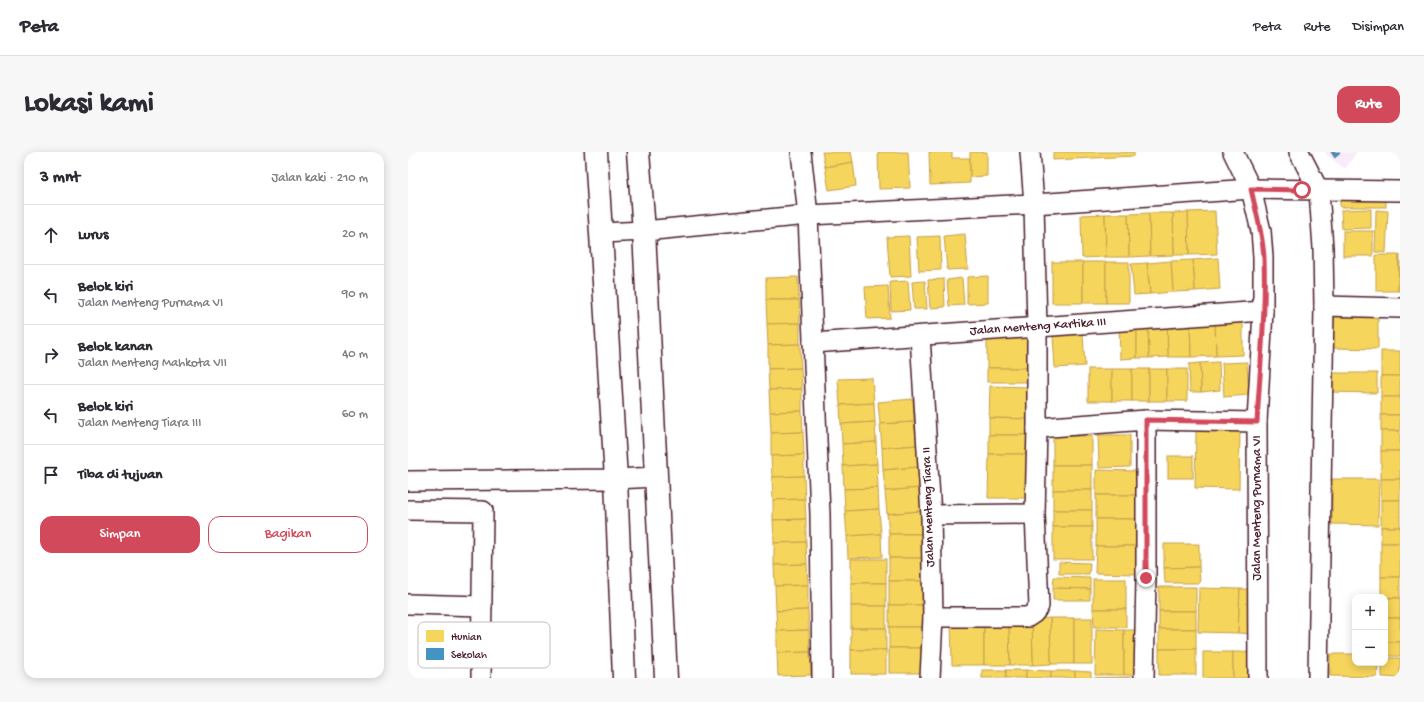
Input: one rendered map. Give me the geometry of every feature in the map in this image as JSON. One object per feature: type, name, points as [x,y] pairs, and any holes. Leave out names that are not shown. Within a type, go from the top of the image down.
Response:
[{"type":"street","points":[[596,152],[616,479],[624,678]]},
{"type":"street","points":[[638,152],[644,230],[666,678]]},
{"type":"street","points":[[802,152],[808,215],[820,514],[822,678]]},
{"type":"street","points":[[933,617],[1028,617],[1034,614],[1039,606],[1035,514],[1037,327],[1034,204],[1030,152]]},
{"type":"street","name":"Jalan Menteng Purnama VI","points":[[1233,152],[1258,190],[1264,258],[1264,311],[1257,422],[1258,678]]},
{"type":"street","points":[[1299,152],[1311,191],[1323,248],[1324,306],[1318,678]]},
{"type":"street","points":[[601,233],[808,215],[1034,204],[1258,190],[1400,191]]},
{"type":"street","points":[[1324,306],[1400,308]]},
{"type":"street","name":"Jalan Menteng Kartika III","points":[[813,343],[1264,311]]},
{"type":"street","name":"Jalan Menteng Tiara II","points":[[920,336],[931,515],[933,617],[930,678]]},
{"type":"street","points":[[1037,428],[1146,420],[1257,422]]},
{"type":"street","points":[[1144,678],[1146,578],[1146,420]]},
{"type":"street","points":[[408,481],[616,479],[656,477]]},
{"type":"street","points":[[408,510],[483,511],[482,622]]},
{"type":"street","points":[[931,515],[1035,514]]},
{"type":"street","points":[[408,604],[482,606]]},
{"type":"street","points":[[481,668],[481,678]]},
{"type":"shaded area","points":[[1325,152],[1357,152],[1345,169]]},
{"type":"building: Hunian","points":[[822,152],[851,152],[853,162],[825,167]]},
{"type":"building: Hunian","points":[[878,152],[908,152],[910,188],[879,189]]},
{"type":"building: Hunian","points":[[929,152],[952,152],[952,158],[970,158],[970,183],[930,185]]},
{"type":"building: Hunian","points":[[970,152],[987,152],[987,176],[970,177]]},
{"type":"building: Hunian","points":[[1053,152],[1134,152],[1134,156],[1053,160]]},
{"type":"building: Hunian","points":[[853,162],[856,186],[829,190],[825,167]]},
{"type":"building: Hunian","points":[[1340,195],[1386,195],[1386,207],[1340,207]]},
{"type":"building: Hunian","points":[[1371,209],[1371,228],[1342,229],[1341,210]]},
{"type":"building: Hunian","points":[[1376,210],[1388,211],[1386,253],[1375,252]]},
{"type":"building: Hunian","points":[[1215,211],[1217,254],[1189,255],[1188,212]]},
{"type":"building: Hunian","points":[[1188,212],[1189,255],[1174,255],[1173,213]]},
{"type":"building: Hunian","points":[[1149,213],[1150,256],[1129,257],[1128,214]]},
{"type":"building: Hunian","points":[[1149,213],[1173,213],[1174,255],[1150,256]]},
{"type":"building: Hunian","points":[[1105,214],[1106,257],[1082,258],[1081,215]]},
{"type":"building: Hunian","points":[[1105,214],[1128,214],[1129,257],[1106,257]]},
{"type":"building: Hunian","points":[[1343,231],[1373,231],[1373,256],[1343,256]]},
{"type":"building: Hunian","points":[[965,234],[968,269],[947,270],[944,236]]},
{"type":"building: Hunian","points":[[909,236],[911,276],[890,277],[887,237]]},
{"type":"building: Hunian","points":[[940,236],[941,270],[919,271],[917,237]]},
{"type":"building: Hunian","points":[[1376,255],[1399,255],[1398,291],[1376,291]]},
{"type":"building: Hunian","points":[[1399,255],[1400,291],[1398,291]]},
{"type":"building: Hunian","points":[[1218,258],[1220,289],[1195,291],[1193,260]]},
{"type":"building: Hunian","points":[[1193,260],[1195,291],[1173,292],[1171,261]]},
{"type":"building: Hunian","points":[[1171,261],[1173,292],[1150,294],[1147,263]]},
{"type":"building: Hunian","points":[[1052,262],[1083,262],[1083,303],[1052,303]]},
{"type":"building: Hunian","points":[[1083,262],[1106,262],[1106,303],[1083,303]]},
{"type":"building: Hunian","points":[[1106,262],[1129,262],[1129,303],[1106,303]]},
{"type":"building: Hunian","points":[[1147,263],[1150,294],[1134,295],[1131,264]]},
{"type":"building: Hunian","points":[[988,276],[988,303],[967,304],[967,277]]},
{"type":"building: Hunian","points":[[798,277],[799,300],[766,300],[766,278]]},
{"type":"building: Hunian","points":[[962,278],[964,305],[949,306],[947,280]]},
{"type":"building: Hunian","points":[[944,279],[945,307],[930,308],[928,280]]},
{"type":"building: Hunian","points":[[908,281],[910,310],[891,311],[890,282]]},
{"type":"building: Hunian","points":[[925,281],[927,309],[914,309],[912,282]]},
{"type":"building: Hunian","points":[[888,286],[890,318],[867,319],[865,287]]},
{"type":"building: Hunian","points":[[766,300],[799,300],[800,323],[767,324]]},
{"type":"building: Hunian","points":[[1334,316],[1378,317],[1378,349],[1333,348]]},
{"type":"building: Hunian","points":[[1243,320],[1243,355],[1216,356],[1215,321]]},
{"type":"building: Hunian","points":[[1190,321],[1191,357],[1168,357],[1167,322]]},
{"type":"building: Hunian","points":[[1190,321],[1215,321],[1216,356],[1191,357]]},
{"type":"building: Hunian","points":[[1167,322],[1168,357],[1149,358],[1148,323]]},
{"type":"building: Hunian","points":[[800,323],[800,344],[768,345],[767,324]]},
{"type":"building: Hunian","points":[[1119,323],[1137,323],[1137,358],[1120,359]]},
{"type":"building: Hunian","points":[[1137,323],[1148,323],[1149,358],[1137,358]]},
{"type":"building: Hunian","points":[[1083,334],[1085,366],[1055,368],[1053,335]]},
{"type":"building: Hunian","points":[[987,336],[1032,336],[1032,368],[987,368]]},
{"type":"building: Hunian","points":[[800,344],[801,368],[768,369],[768,345]]},
{"type":"building: Hunian","points":[[1381,351],[1400,351],[1400,376],[1381,376]]},
{"type":"building: Hunian","points":[[1219,362],[1220,390],[1201,392],[1200,363]]},
{"type":"building: Hunian","points":[[1247,362],[1249,395],[1224,397],[1222,363]]},
{"type":"building: Hunian","points":[[1200,363],[1201,392],[1190,392],[1189,364]]},
{"type":"building: Hunian","points":[[801,368],[802,389],[769,390],[768,369]]},
{"type":"building: Hunian","points":[[987,368],[1032,368],[1032,382],[987,382]]},
{"type":"building: Hunian","points":[[1088,369],[1112,369],[1112,401],[1088,401]]},
{"type":"building: Hunian","points":[[1112,369],[1132,369],[1132,401],[1112,401]]},
{"type":"building: Hunian","points":[[1132,369],[1149,369],[1149,401],[1132,401]]},
{"type":"building: Hunian","points":[[1149,369],[1167,369],[1167,401],[1149,401]]},
{"type":"building: Hunian","points":[[1167,369],[1187,369],[1187,401],[1167,401]]},
{"type":"building: Hunian","points":[[1330,373],[1377,373],[1377,393],[1330,392]]},
{"type":"building: Hunian","points":[[1381,376],[1400,376],[1400,397],[1381,397]]},
{"type":"building: Hunian","points":[[872,378],[874,403],[840,405],[838,379]]},
{"type":"building: Hunian","points":[[990,386],[1033,387],[1032,419],[989,418]]},
{"type":"building: Hunian","points":[[802,389],[802,411],[770,412],[769,390]]},
{"type":"building: Hunian","points":[[1381,397],[1400,397],[1400,415],[1381,415]]},
{"type":"building: Hunian","points":[[913,399],[914,422],[880,424],[878,402]]},
{"type":"building: Hunian","points":[[874,403],[875,422],[841,424],[840,405]]},
{"type":"building: Hunian","points":[[802,411],[803,432],[771,433],[770,412]]},
{"type":"building: Hunian","points":[[1381,415],[1400,415],[1400,431],[1381,431]]},
{"type":"building: Hunian","points":[[989,418],[1032,419],[1032,435],[989,435]]},
{"type":"building: Hunian","points":[[875,422],[876,442],[842,444],[841,424]]},
{"type":"building: Hunian","points":[[914,422],[917,445],[882,448],[880,424]]},
{"type":"building: Hunian","points":[[1196,428],[1240,429],[1239,489],[1195,488]]},
{"type":"building: Hunian","points":[[1381,431],[1400,431],[1400,451],[1381,451]]},
{"type":"building: Hunian","points":[[803,432],[804,455],[771,456],[771,433]]},
{"type":"building: Hunian","points":[[989,435],[1032,435],[1031,454],[989,454]]},
{"type":"building: Hunian","points":[[1098,435],[1130,435],[1130,467],[1099,468]]},
{"type":"building: Hunian","points":[[1053,436],[1092,436],[1092,465],[1053,465]]},
{"type":"building: Hunian","points":[[876,442],[877,464],[843,466],[842,444]]},
{"type":"building: Hunian","points":[[917,445],[918,467],[883,470],[882,448]]},
{"type":"building: Hunian","points":[[1381,451],[1400,451],[1400,479],[1381,479]]},
{"type":"building: Hunian","points":[[989,454],[1031,454],[1030,498],[988,498]]},
{"type":"building: Hunian","points":[[804,455],[804,476],[772,477],[771,456]]},
{"type":"building: Hunian","points":[[1168,456],[1193,456],[1193,478],[1168,478]]},
{"type":"building: Hunian","points":[[877,464],[878,488],[844,489],[843,466]]},
{"type":"building: Hunian","points":[[1053,465],[1092,465],[1092,490],[1053,490]]},
{"type":"building: Hunian","points":[[918,467],[920,488],[885,491],[883,470]]},
{"type":"building: Hunian","points":[[1096,470],[1137,471],[1137,495],[1096,495]]},
{"type":"building: Hunian","points":[[804,476],[805,499],[773,500],[772,477]]},
{"type":"building: Hunian","points":[[1332,479],[1379,479],[1378,525],[1332,524]]},
{"type":"building: Hunian","points":[[1381,479],[1400,479],[1400,500],[1381,500]]},
{"type":"building: Hunian","points":[[878,488],[879,509],[845,511],[844,489]]},
{"type":"building: Hunian","points":[[920,488],[921,511],[887,514],[885,491]]},
{"type":"building: Hunian","points":[[1053,490],[1092,490],[1092,510],[1053,510]]},
{"type":"building: Hunian","points":[[1096,495],[1137,495],[1137,519],[1096,519]]},
{"type":"building: Hunian","points":[[805,499],[806,519],[773,520],[773,500]]},
{"type":"building: Hunian","points":[[1381,500],[1400,500],[1400,527],[1381,527]]},
{"type":"building: Hunian","points":[[879,509],[881,534],[847,536],[845,511]]},
{"type":"building: Hunian","points":[[1053,510],[1092,510],[1092,527],[1053,527]]},
{"type":"building: Hunian","points":[[921,511],[924,534],[889,534],[887,514]]},
{"type":"building: Hunian","points":[[806,519],[806,542],[774,543],[773,520]]},
{"type":"building: Hunian","points":[[1096,519],[1137,519],[1136,546],[1096,546]]},
{"type":"building: Hunian","points":[[1053,527],[1092,527],[1092,559],[1053,559]]},
{"type":"building: Hunian","points":[[1381,527],[1400,527],[1400,543],[1381,543]]},
{"type":"building: Hunian","points":[[881,534],[882,557],[848,558],[847,536]]},
{"type":"building: Hunian","points":[[889,534],[924,534],[924,558],[889,558]]},
{"type":"building: Hunian","points":[[806,542],[807,564],[774,565],[774,543]]},
{"type":"building: Hunian","points":[[1381,543],[1400,543],[1400,577],[1381,577]]},
{"type":"building: Hunian","points":[[1164,544],[1199,544],[1199,567],[1164,568]]},
{"type":"building: Hunian","points":[[1096,546],[1136,546],[1136,574],[1095,573]]},
{"type":"building: Hunian","points":[[889,558],[924,558],[924,581],[889,581]]},
{"type":"building: Hunian","points":[[851,559],[886,559],[886,583],[851,583]]},
{"type":"building: Hunian","points":[[1059,562],[1090,563],[1089,574],[1059,574]]},
{"type":"building: Hunian","points":[[807,564],[808,585],[775,586],[774,565]]},
{"type":"building: Hunian","points":[[1199,567],[1200,583],[1165,583],[1164,568]]},
{"type":"building: Hunian","points":[[1054,577],[1090,578],[1090,589],[1053,588]]},
{"type":"building: Hunian","points":[[1381,577],[1400,577],[1400,598],[1388,597],[1388,594],[1381,594]]},
{"type":"building: Hunian","points":[[1093,579],[1126,579],[1126,609],[1093,609]]},
{"type":"building: Hunian","points":[[889,581],[924,581],[924,605],[889,605]]},
{"type":"building: Hunian","points":[[851,583],[886,583],[886,606],[851,606]]},
{"type":"building: Hunian","points":[[808,585],[808,610],[776,611],[775,586]]},
{"type":"building: Hunian","points":[[1159,587],[1196,587],[1196,611],[1159,611]]},
{"type":"building: Hunian","points":[[1053,588],[1090,589],[1090,600],[1053,600]]},
{"type":"building: Hunian","points":[[1199,588],[1240,589],[1238,633],[1198,632]]},
{"type":"building: Hunian","points":[[1240,589],[1256,589],[1254,634],[1238,633]]},
{"type":"building: Hunian","points":[[1388,598],[1400,598],[1400,618],[1388,618]]},
{"type":"building: Hunian","points":[[889,605],[924,605],[924,627],[889,627]]},
{"type":"building: Hunian","points":[[851,606],[886,606],[886,628],[851,628]]},
{"type":"building: Hunian","points":[[1093,609],[1126,609],[1126,627],[1094,627]]},
{"type":"building: Hunian","points":[[808,610],[809,630],[777,631],[776,611]]},
{"type":"building: Hunian","points":[[1159,611],[1196,611],[1196,629],[1159,629]]},
{"type":"building: Hunian","points":[[1050,618],[1074,618],[1074,664],[1051,664]]},
{"type":"building: Hunian","points":[[1050,618],[1051,664],[1033,665],[1032,619]]},
{"type":"building: Hunian","points":[[1074,618],[1092,618],[1092,664],[1074,664]]},
{"type":"building: Hunian","points":[[1388,618],[1400,618],[1400,642],[1388,642]]},
{"type":"building: Hunian","points":[[951,619],[984,619],[984,665],[952,665]]},
{"type":"building: Hunian","points":[[984,619],[1009,619],[1010,665],[984,665]]},
{"type":"building: Hunian","points":[[1009,619],[1032,619],[1033,665],[1010,665]]},
{"type":"building: Hunian","points":[[889,627],[924,627],[924,648],[889,648]]},
{"type":"building: Hunian","points":[[851,628],[886,628],[886,650],[851,650]]},
{"type":"building: Hunian","points":[[1096,629],[1124,630],[1124,675],[1095,675]]},
{"type":"building: Hunian","points":[[1159,629],[1196,629],[1196,649],[1159,649]]},
{"type":"building: Hunian","points":[[809,630],[810,652],[777,653],[777,631]]},
{"type":"building: Hunian","points":[[1124,630],[1137,630],[1136,675],[1124,675]]},
{"type":"building: Hunian","points":[[1388,642],[1400,642],[1400,656],[1388,656]]},
{"type":"building: Hunian","points":[[889,648],[924,648],[924,673],[889,673]]},
{"type":"building: Hunian","points":[[1159,649],[1196,649],[1196,675],[1159,675]]},
{"type":"building: Hunian","points":[[851,650],[886,650],[886,674],[851,674]]},
{"type":"building: Hunian","points":[[810,652],[811,675],[778,676],[777,653]]},
{"type":"building: Hunian","points":[[1203,652],[1233,652],[1233,678],[1203,678]]},
{"type":"building: Hunian","points":[[1233,652],[1250,652],[1250,678],[1233,678]]},
{"type":"building: Hunian","points":[[1330,654],[1352,654],[1352,666],[1378,666],[1377,677],[1330,676]]},
{"type":"building: Hunian","points":[[1388,658],[1400,658],[1400,678],[1382,677],[1382,666],[1388,666]]},
{"type":"building: Hunian","points":[[982,670],[1006,670],[1006,678],[982,678]]},
{"type":"building: Hunian","points":[[1006,670],[1026,670],[1026,678],[1006,678]]},
{"type":"building: Hunian","points":[[1026,670],[1051,671],[1051,678],[1026,678]]},
{"type":"building: Hunian","points":[[1051,671],[1075,671],[1075,678],[1051,678]]},
{"type":"building: Hunian","points":[[1075,671],[1091,672],[1091,678],[1075,678]]},
{"type":"building: Hunian","points":[[1131,677],[1131,678],[1092,678]]},
{"type":"building: Sekolah","points":[[1331,152],[1340,152],[1335,158]]},
{"type":"route","points":[[1146,578],[1146,420],[1257,422],[1264,311],[1264,258],[1261,231],[1251,189],[1302,190]]}]
